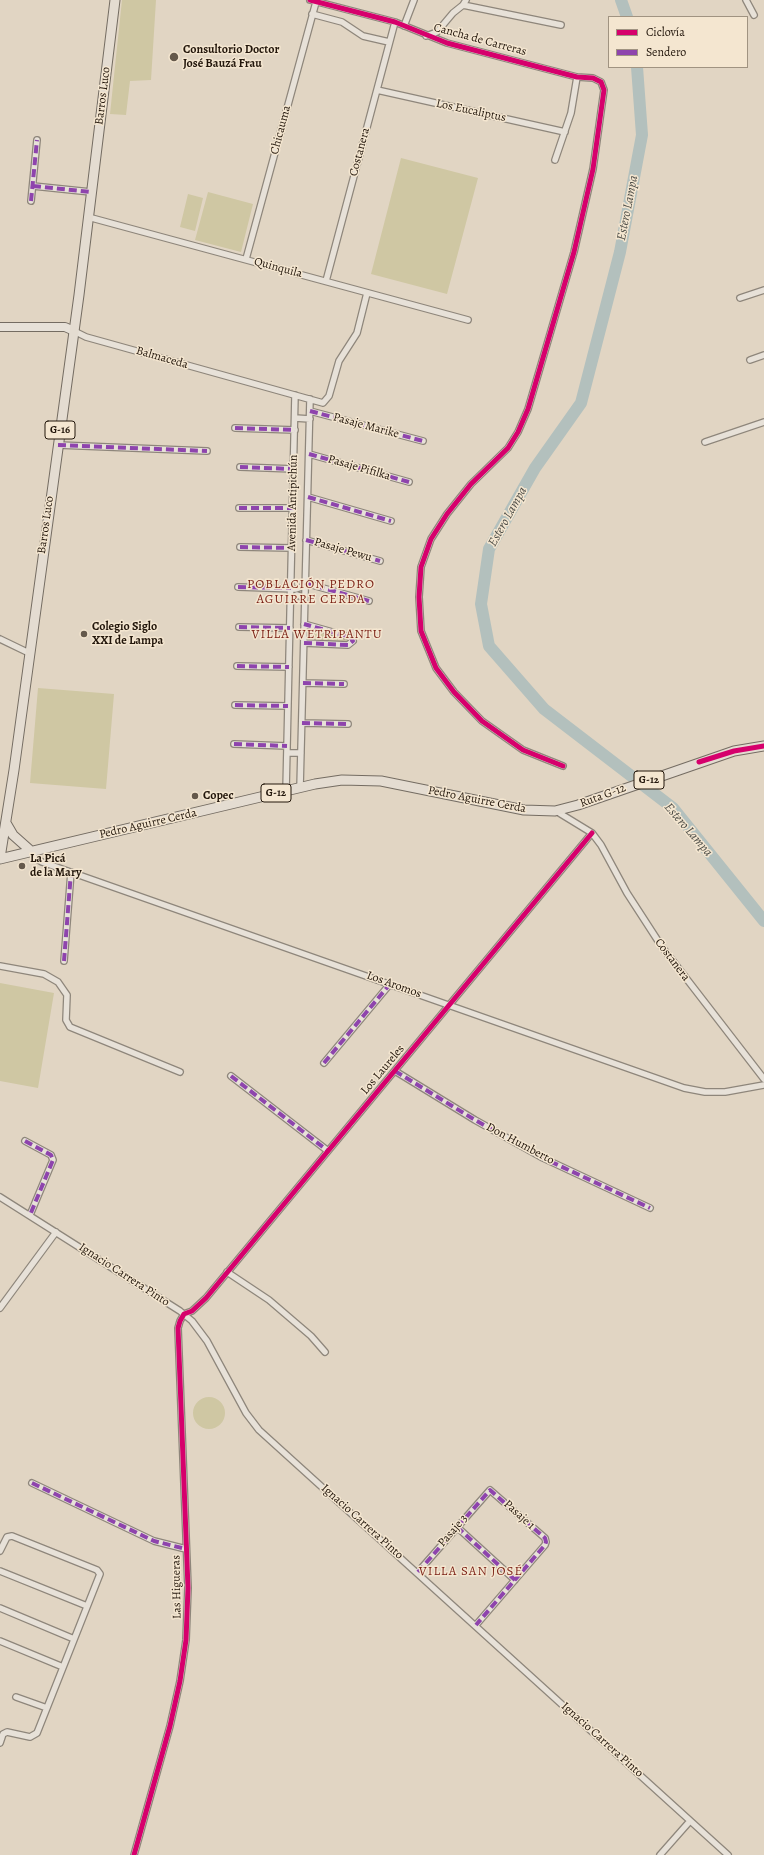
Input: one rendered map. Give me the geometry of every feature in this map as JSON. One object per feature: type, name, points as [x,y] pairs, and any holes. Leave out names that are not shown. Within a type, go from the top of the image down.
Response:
[{"type":"main road","name":"Barros Luco","points":[[0,859],[74,330],[115,0]]},
{"type":"main road","name":"Ruta G-12","points":[[555,811],[578,805],[734,751],[764,746]]},
{"type":"main road","name":"Pedro Aguirre Cerda","points":[[0,859],[286,791],[336,781],[370,780],[524,810],[555,811]]},
{"type":"main road","points":[[6,823],[13,835],[31,851]]},
{"type":"street","points":[[404,26],[414,0]]},
{"type":"street","points":[[746,0],[754,16]]},
{"type":"street","name":"Cancha de Carreras","points":[[313,1],[395,22],[426,36],[447,43],[577,77],[593,78],[599,81],[604,90],[593,169],[574,252],[528,409],[518,432],[508,448],[471,484],[447,514],[431,539],[421,567],[419,597],[421,631],[436,668],[454,692],[482,721],[523,750],[563,766]]},
{"type":"street","name":"Chicauma","points":[[246,259],[312,14],[313,1]]},
{"type":"street","points":[[426,36],[437,32],[464,3],[561,25]]},
{"type":"street","points":[[312,14],[342,22],[363,36],[390,42]]},
{"type":"street","name":"Costanera","points":[[326,281],[395,22]]},
{"type":"street","points":[[555,160],[566,132],[573,105],[577,77]]},
{"type":"street","name":"Los Eucaliptus","points":[[377,90],[566,132]]},
{"type":"street","points":[[31,201],[37,140]]},
{"type":"street","points":[[32,186],[91,192]]},
{"type":"street","name":"Quinquila","points":[[88,217],[468,320]]},
{"type":"street","points":[[740,298],[764,290]]},
{"type":"street","name":"Balmaceda","points":[[0,327],[65,327],[86,337],[324,402],[329,396],[339,362],[357,334],[367,293]]},
{"type":"street","points":[[750,360],[764,355]]},
{"type":"street","name":"Avenida Antipichún","points":[[286,791],[295,395]]},
{"type":"street","name":"Avenida Antipichún","points":[[300,788],[310,399]]},
{"type":"street","name":"Pasaje Marike","points":[[310,411],[423,441]]},
{"type":"street","points":[[295,418],[310,419]]},
{"type":"street","points":[[705,442],[764,422]]},
{"type":"street","points":[[235,428],[295,430]]},
{"type":"street","points":[[58,446],[207,451]]},
{"type":"street","name":"Pasaje Pifilka","points":[[309,454],[409,482]]},
{"type":"street","points":[[240,468],[294,469]]},
{"type":"street","points":[[308,497],[391,521]]},
{"type":"street","points":[[239,508],[293,508]]},
{"type":"street","name":"Pasaje Pewu","points":[[306,540],[380,561]]},
{"type":"street","points":[[240,547],[292,548]]},
{"type":"street","points":[[238,587],[299,589],[305,585],[369,601]]},
{"type":"street","points":[[290,598],[298,595],[305,598]]},
{"type":"street","points":[[304,624],[350,637],[353,641],[348,645],[304,644]]},
{"type":"street","points":[[239,627],[290,628]]},
{"type":"street","points":[[0,639],[29,653]]},
{"type":"street","points":[[237,666],[289,667]]},
{"type":"street","points":[[303,683],[344,684]]},
{"type":"street","points":[[235,705],[288,706]]},
{"type":"street","points":[[302,723],[348,724]]},
{"type":"street","points":[[234,744],[287,746]]},
{"type":"street","points":[[287,753],[301,753]]},
{"type":"street","points":[[555,811],[592,833]]},
{"type":"street","name":"Costanera","points":[[592,833],[602,845],[627,894],[662,947],[764,1079]]},
{"type":"street","name":"Los Laureles","points":[[184,1314],[200,1303],[227,1272],[592,833]]},
{"type":"street","name":"Los Aromos","points":[[31,851],[39,861],[684,1088],[705,1092],[725,1092],[764,1085]]},
{"type":"street","points":[[64,961],[71,872]]},
{"type":"street","points":[[0,966],[44,974],[54,979],[64,989],[67,995],[66,1022],[70,1026],[180,1072]]},
{"type":"street","points":[[324,1063],[390,984]]},
{"type":"street","name":"Don Humberto","points":[[395,1071],[475,1120],[543,1158],[650,1208]]},
{"type":"street","points":[[231,1076],[328,1151]]},
{"type":"street","points":[[25,1141],[51,1155],[53,1160],[30,1215]]},
{"type":"street","name":"Ignacio Carrera Pinto","points":[[0,1197],[184,1314],[203,1335],[242,1407],[254,1425],[418,1572],[728,1855]]},
{"type":"street","points":[[0,1308],[56,1232]]},
{"type":"street","points":[[227,1272],[269,1300],[311,1336],[325,1352]]},
{"type":"street","name":"Las Higueras","points":[[134,1855],[164,1749],[182,1668],[188,1613],[183,1548],[178,1328],[184,1314]]},
{"type":"street","points":[[32,1483],[154,1541],[183,1548]]},
{"type":"street","name":"Pasaje 3","points":[[418,1572],[490,1490]]},
{"type":"street","name":"Pasaje 1","points":[[490,1490],[539,1533],[546,1542],[515,1580]]},
{"type":"street","points":[[457,1527],[515,1580],[476,1626]]},
{"type":"street","points":[[0,1551],[6,1538],[12,1536],[98,1571],[100,1574],[37,1733],[34,1736],[28,1737],[7,1732],[4,1734],[0,1743]]},
{"type":"street","points":[[0,1571],[87,1606]]},
{"type":"street","points":[[0,1608],[74,1639]]},
{"type":"street","points":[[0,1641],[63,1668]]},
{"type":"street","points":[[16,1697],[47,1708]]},
{"type":"street","points":[[660,1855],[690,1821]]},
{"type":"shaded area","points":[[122,0],[156,0],[151,80],[130,81],[126,115],[110,114]]},
{"type":"shaded area","points":[[401,158],[478,178],[447,294],[371,274]]},
{"type":"shaded area","points":[[208,192],[253,204],[241,252],[195,240]]},
{"type":"shaded area","points":[[188,194],[203,198],[195,231],[180,227]]},
{"type":"shaded area","points":[[309,628],[347,639],[348,643],[308,641]]},
{"type":"shaded area","points":[[38,688],[114,694],[106,789],[30,783]]},
{"type":"shaded area","points":[[0,983],[54,993],[38,1088],[0,1081]]},
{"type":"shaded area","points":[[206,1397],[212,1397],[221,1401],[225,1413],[221,1425],[212,1429],[206,1429],[197,1425],[193,1416],[193,1410],[197,1401]]},
{"type":"waterway","name":"Estero Lampa","points":[[621,0],[627,16]]},
{"type":"waterway","name":"Estero Lampa","points":[[637,68],[642,135],[620,252],[581,403],[535,468],[489,549],[481,604],[489,646],[544,709],[673,808],[764,921]]},
{"type":"marked path","points":[[31,201],[37,140]]},
{"type":"marked path","points":[[33,186],[91,192]]},
{"type":"marked path","points":[[310,411],[423,441]]},
{"type":"marked path","points":[[235,428],[295,430]]},
{"type":"marked path","points":[[58,445],[207,451]]},
{"type":"marked path","points":[[309,454],[409,482]]},
{"type":"marked path","points":[[240,467],[294,469]]},
{"type":"marked path","points":[[308,497],[391,521]]},
{"type":"marked path","points":[[239,508],[293,508]]},
{"type":"marked path","points":[[306,540],[380,561]]},
{"type":"marked path","points":[[240,547],[292,548]]},
{"type":"marked path","points":[[305,583],[369,601]]},
{"type":"marked path","points":[[238,587],[291,588]]},
{"type":"marked path","points":[[304,624],[350,637],[353,641],[348,645],[304,643]]},
{"type":"marked path","points":[[239,627],[290,628]]},
{"type":"marked path","points":[[237,666],[289,667]]},
{"type":"marked path","points":[[303,683],[344,684]]},
{"type":"marked path","points":[[235,705],[288,706]]},
{"type":"marked path","points":[[302,723],[348,724]]},
{"type":"marked path","points":[[234,744],[287,746]]},
{"type":"marked path","points":[[64,961],[71,872]]},
{"type":"marked path","points":[[324,1063],[390,984]]},
{"type":"marked path","points":[[395,1071],[475,1120],[543,1158],[650,1208]]},
{"type":"marked path","points":[[231,1076],[328,1151]]},
{"type":"marked path","points":[[25,1141],[51,1155],[53,1160],[30,1215]]},
{"type":"marked path","points":[[32,1483],[154,1541],[186,1549]]},
{"type":"marked path","points":[[418,1572],[490,1490],[545,1538],[545,1545],[476,1625]]},
{"type":"marked path","points":[[457,1527],[515,1580]]},
{"type":"cycle path","points":[[310,0],[395,22],[447,43],[577,77],[593,78],[601,82],[604,90],[593,169],[574,252],[528,409],[518,432],[508,448],[471,484],[447,514],[431,539],[421,567],[419,597],[421,631],[436,668],[454,692],[482,721],[523,750],[563,766]]},
{"type":"cycle path","points":[[699,762],[734,751],[764,746]]},
{"type":"cycle path","points":[[134,1855],[170,1726],[180,1681],[186,1640],[188,1588],[178,1328],[180,1321],[184,1314],[192,1311],[206,1298],[592,833]]},
{"type":"place","name":"Consultorio Doctor José Bauzá Frau","points":[[174,57]]},
{"type":"place","name":"Colegio Siglo XXI de Lampa","points":[[84,634]]},
{"type":"place","name":"Copec","points":[[195,796]]},
{"type":"place","name":"La Picá de la Mary","points":[[22,866]]},
{"type":"district","name":"POBLACIÓN PEDRO AGUIRRE CERDA","points":[[311,592]]},
{"type":"district","name":"VILLA WETRIPANTU","points":[[317,635]]},
{"type":"district","name":"VILLA SAN JOSÉ","points":[[471,1572]]}]
